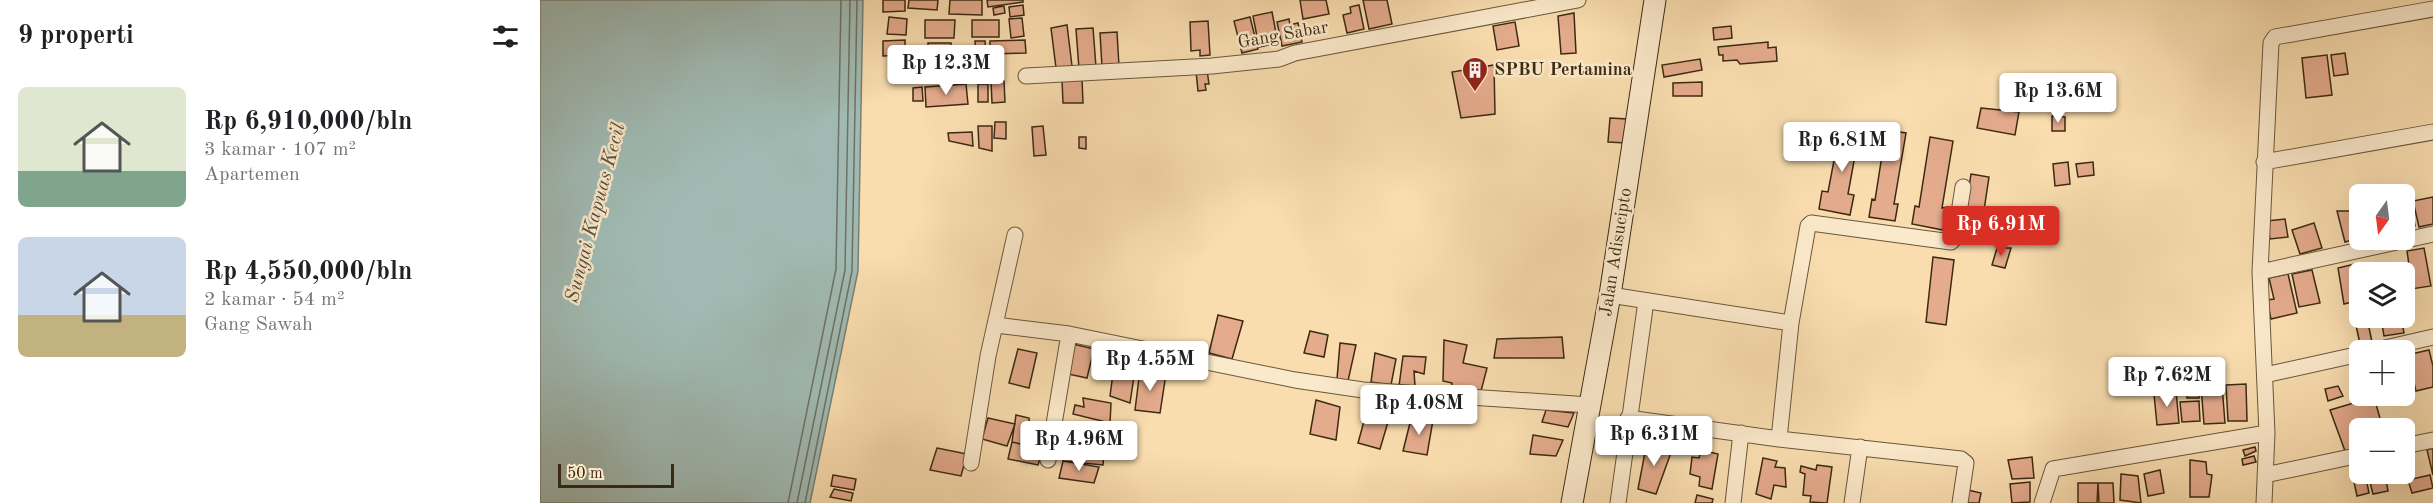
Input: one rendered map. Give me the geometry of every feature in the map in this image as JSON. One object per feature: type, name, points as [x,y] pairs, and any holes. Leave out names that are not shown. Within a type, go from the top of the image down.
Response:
[{"type":"main road","name":"Jalan Adisucipto","points":[[1572,503],[1610,295],[1655,0]]},
{"type":"street","name":"Gang Sabar","points":[[1026,76],[1212,66],[1279,58],[1295,53],[1578,0]]},
{"type":"street","points":[[2264,503],[2267,433],[2260,272],[2270,50],[2273,38],[2433,9]]},
{"type":"street","points":[[2264,162],[2433,132]]},
{"type":"street","points":[[1779,439],[1791,323],[1806,229],[1812,223],[1951,242],[1955,238],[1963,187]]},
{"type":"street","points":[[2260,272],[2433,234]]},
{"type":"street","points":[[971,463],[1015,235]]},
{"type":"street","points":[[1610,295],[1791,323]]},
{"type":"street","points":[[1618,503],[1646,301]]},
{"type":"street","points":[[996,325],[1069,334],[1295,380],[1363,390],[1590,405]]},
{"type":"street","points":[[1048,460],[1069,334]]},
{"type":"street","points":[[2415,341],[2433,337]]},
{"type":"street","points":[[2265,375],[2349,356]]},
{"type":"street","points":[[1629,418],[1964,461],[1966,464],[1960,503]]},
{"type":"street","points":[[1733,503],[1740,433]]},
{"type":"street","points":[[2042,503],[2053,469],[2267,433]]},
{"type":"street","points":[[2415,444],[2433,440]]},
{"type":"street","points":[[1852,503],[1860,447]]},
{"type":"street","points":[[2265,475],[2349,457]]},
{"type":"water","name":"Sungai Kapuas Kecil","points":[[540,0],[863,0],[858,271],[810,503],[540,503]]},
{"type":"building","points":[[883,0],[905,0],[905,11],[883,12]]},
{"type":"building","points":[[909,0],[938,0],[937,10],[908,8]]},
{"type":"building","points":[[950,0],[982,0],[982,15],[949,14]]},
{"type":"building","points":[[987,0],[1023,0],[1023,2],[988,7]]},
{"type":"building","points":[[1300,0],[1326,0],[1329,14],[1303,19]]},
{"type":"building","points":[[1363,0],[1387,0],[1392,24],[1369,29]]},
{"type":"building","points":[[1023,5],[1024,15],[1010,17],[1009,7]]},
{"type":"building","points":[[1359,5],[1364,29],[1347,33],[1343,15],[1351,13],[1350,7]]},
{"type":"building","points":[[1004,6],[1005,13],[994,15],[993,8]]},
{"type":"building","points":[[1272,12],[1278,43],[1259,47],[1253,16]]},
{"type":"building","points":[[1574,13],[1576,53],[1561,54],[1558,16]]},
{"type":"building","points":[[889,17],[907,19],[906,35],[887,34]]},
{"type":"building","points":[[1250,17],[1258,49],[1242,53],[1234,21]]},
{"type":"building","points":[[1022,18],[1024,36],[1011,38],[1009,19]]},
{"type":"building","points":[[1289,19],[1290,25],[1298,23],[1302,42],[1282,46],[1277,22]]},
{"type":"building","points":[[925,20],[955,20],[954,38],[925,38]]},
{"type":"building","points":[[972,20],[999,20],[999,37],[972,37]]},
{"type":"building","points":[[1208,21],[1210,55],[1200,56],[1200,50],[1191,51],[1190,22]]},
{"type":"building","points":[[1515,22],[1519,46],[1497,50],[1493,26]]},
{"type":"building","points":[[1067,25],[1072,66],[1056,68],[1051,28]]},
{"type":"building","points":[[1731,26],[1732,38],[1714,40],[1713,28]]},
{"type":"building","points":[[1093,28],[1096,67],[1079,69],[1076,29]]},
{"type":"building","points":[[1117,32],[1119,66],[1102,67],[1100,33]]},
{"type":"building","points":[[905,40],[905,55],[883,56],[883,41]]},
{"type":"building","points":[[1025,40],[1026,53],[990,54],[990,41]]},
{"type":"building","points":[[975,41],[985,41],[986,54],[976,54]]},
{"type":"building","points":[[1768,42],[1768,48],[1776,47],[1777,61],[1740,64],[1737,60],[1723,61],[1723,55],[1719,55],[1718,47]]},
{"type":"building","points":[[928,43],[951,43],[951,57],[928,57]]},
{"type":"building","points":[[2345,53],[2348,74],[2334,76],[2331,55]]},
{"type":"building","points":[[2327,55],[2332,95],[2306,98],[2302,58]]},
{"type":"building","points":[[1700,59],[1702,70],[1664,77],[1662,65]]},
{"type":"building","points":[[889,60],[906,60],[906,73],[890,74]]},
{"type":"building","points":[[936,61],[958,62],[959,70],[938,69]]},
{"type":"building","points":[[995,63],[996,77],[977,79],[976,65]]},
{"type":"building","name":"SPBU Pertamina","points":[[1494,65],[1495,114],[1461,118],[1452,72]]},
{"type":"building","points":[[1207,70],[1209,84],[1205,84],[1206,90],[1198,91],[1196,71]]},
{"type":"building","points":[[1082,79],[1083,103],[1063,103],[1062,80]]},
{"type":"building","points":[[991,81],[1004,81],[1005,102],[992,103]]},
{"type":"building","points":[[1702,82],[1702,96],[1673,96],[1673,83]]},
{"type":"building","points":[[966,84],[968,104],[926,107],[925,87]]},
{"type":"building","points":[[978,84],[988,84],[988,102],[978,102]]},
{"type":"building","points":[[922,87],[923,101],[913,101],[913,88]]},
{"type":"building","points":[[2079,90],[2082,108],[2059,111],[2056,94]]},
{"type":"building","points":[[1981,108],[2019,112],[2015,135],[1977,128]]},
{"type":"building","points":[[2052,116],[2065,117],[2065,131],[2052,131]]},
{"type":"building","points":[[1610,118],[1627,119],[1626,143],[1608,142]]},
{"type":"building","points":[[995,122],[1006,122],[1006,139],[994,138]]},
{"type":"building","points":[[1841,124],[1860,128],[1848,194],[1854,195],[1850,215],[1819,209],[1822,191],[1828,192]]},
{"type":"building","points":[[978,126],[992,126],[992,151],[979,148]]},
{"type":"building","points":[[1043,126],[1046,155],[1034,156],[1032,127]]},
{"type":"building","points":[[1886,130],[1906,133],[1894,204],[1898,204],[1895,221],[1869,217],[1872,199],[1875,200]]},
{"type":"building","points":[[972,132],[973,146],[949,141],[948,133]]},
{"type":"building","points":[[1079,137],[1086,137],[1086,149],[1079,148]]},
{"type":"building","points":[[1930,137],[1953,141],[1942,208],[1947,207],[1943,230],[1912,224],[1915,206],[1919,207]]},
{"type":"building","points":[[2068,162],[2070,184],[2055,186],[2053,164]]},
{"type":"building","points":[[2093,162],[2094,175],[2078,177],[2076,164]]},
{"type":"building","points":[[1971,174],[1989,177],[1980,237],[1962,234]]},
{"type":"building","points":[[2433,197],[2433,224],[2419,227],[2415,201]]},
{"type":"building","points":[[2337,211],[2349,211],[2349,241],[2345,242]]},
{"type":"building","points":[[2285,219],[2288,237],[2270,239],[2267,221]]},
{"type":"building","points":[[2314,223],[2322,248],[2300,254],[2292,230]]},
{"type":"building","points":[[1997,248],[2011,248],[2005,268],[1992,265]]},
{"type":"building","points":[[2424,248],[2431,286],[2415,288],[2415,262],[2409,262],[2407,251]]},
{"type":"building","points":[[1933,257],[1954,260],[1946,325],[1926,322]]},
{"type":"building","points":[[2349,265],[2349,303],[2344,304],[2338,268]]},
{"type":"building","points":[[2312,270],[2320,303],[2299,307],[2292,274]]},
{"type":"building","points":[[2288,274],[2297,313],[2271,319],[2267,300],[2274,299],[2269,278]]},
{"type":"building","points":[[1218,315],[1243,321],[1232,359],[1209,353]]},
{"type":"building","points":[[2357,328],[2369,328],[2372,340],[2359,340]]},
{"type":"building","points":[[2383,328],[2403,328],[2404,333],[2384,336]]},
{"type":"building","points":[[1310,331],[1328,335],[1324,357],[1304,353]]},
{"type":"building","points":[[1562,337],[1564,358],[1494,358],[1497,339]]},
{"type":"building","points":[[1444,340],[1467,345],[1463,363],[1487,368],[1481,391],[1451,390],[1452,383],[1443,381]]},
{"type":"building","points":[[1340,343],[1356,345],[1348,381],[1337,379]]},
{"type":"building","points":[[1073,344],[1094,349],[1087,378],[1068,374]]},
{"type":"building","points":[[1018,349],[1037,353],[1029,388],[1009,383]]},
{"type":"building","points":[[2429,350],[2433,366],[2433,387],[2416,391],[2415,353]]},
{"type":"building","points":[[1375,353],[1396,359],[1391,385],[1371,382]]},
{"type":"building","points":[[1403,356],[1426,357],[1424,374],[1414,371],[1415,386],[1399,386]]},
{"type":"building","points":[[1115,358],[1136,363],[1130,403],[1110,396]]},
{"type":"building","points":[[1140,370],[1166,374],[1160,413],[1135,410]]},
{"type":"building","points":[[2246,384],[2247,421],[2228,421],[2226,385]]},
{"type":"building","points":[[2222,385],[2225,423],[2204,424],[2201,386]]},
{"type":"building","points":[[2187,386],[2199,387],[2199,398],[2187,398]]},
{"type":"building","points":[[2338,386],[2343,396],[2328,401],[2325,389]]},
{"type":"building","points":[[2176,391],[2179,423],[2157,425],[2154,394]]},
{"type":"building","points":[[1083,398],[1111,403],[1110,423],[1073,414],[1075,405],[1084,407]]},
{"type":"building","points":[[1316,400],[1340,407],[1336,440],[1310,434]]},
{"type":"building","points":[[2199,401],[2200,421],[2182,422],[2180,402]]},
{"type":"building","points":[[1369,403],[1385,407],[1383,418],[1388,422],[1380,449],[1358,443]]},
{"type":"building","points":[[2349,404],[2377,406],[2380,418],[2349,418],[2349,450],[2345,451],[2330,410]]},
{"type":"building","points":[[1546,410],[1574,413],[1568,427],[1542,422]]},
{"type":"building","points":[[1016,415],[1029,418],[1030,427],[1047,430],[1043,449],[1012,442]]},
{"type":"building","points":[[1412,415],[1433,420],[1427,455],[1403,451]]},
{"type":"building","points":[[988,418],[1015,424],[1007,446],[982,439]]},
{"type":"building","points":[[1085,422],[1110,423],[1106,439],[1083,438]]},
{"type":"building","points":[[1533,435],[1563,440],[1556,456],[1530,454]]},
{"type":"building","points":[[1067,441],[1105,444],[1103,465],[1063,461]]},
{"type":"building","points":[[1012,442],[1043,449],[1038,465],[1008,459]]},
{"type":"building","points":[[1647,442],[1673,447],[1656,494],[1638,489]]},
{"type":"building","points":[[2255,447],[2256,451],[2245,456],[2243,450]]},
{"type":"building","points":[[937,448],[967,454],[961,476],[930,470]]},
{"type":"building","points":[[2433,448],[2433,475],[2427,450]]},
{"type":"building","points":[[1701,450],[1718,454],[1712,489],[1699,486],[1700,477],[1690,474],[1692,457],[1699,458]]},
{"type":"building","points":[[2254,456],[2256,462],[2243,465],[2242,459]]},
{"type":"building","points":[[2032,457],[2034,478],[2012,479],[2008,460]]},
{"type":"building","points":[[1763,458],[1777,461],[1775,467],[1785,468],[1786,487],[1774,485],[1771,499],[1756,494]]},
{"type":"building","points":[[2190,460],[2206,462],[2207,474],[2212,475],[2209,497],[2190,497]]},
{"type":"building","points":[[1063,461],[1099,467],[1094,483],[1059,478]]},
{"type":"building","points":[[1817,465],[1832,467],[1827,503],[1810,502],[1811,496],[1803,495],[1805,474],[1800,472],[1801,466],[1816,470]]},
{"type":"building","points":[[2160,470],[2164,493],[2148,496],[2144,474]]},
{"type":"building","points":[[2121,474],[2138,476],[2141,503],[2120,500]]},
{"type":"building","points":[[833,475],[856,479],[854,490],[831,486]]},
{"type":"building","points":[[2430,475],[2433,488],[2412,493],[2409,484],[2415,484],[2415,478]]},
{"type":"building","points":[[2030,482],[2030,502],[2012,503],[2010,484]]},
{"type":"building","points":[[2078,483],[2098,483],[2097,503],[2078,503]]},
{"type":"building","points":[[2098,483],[2113,483],[2114,503],[2099,503]]},
{"type":"building","points":[[2354,484],[2367,484],[2369,493],[2357,496]]},
{"type":"building","points":[[2370,484],[2387,484],[2388,491],[2373,494]]},
{"type":"building","points":[[834,489],[853,493],[851,501],[830,497]]},
{"type":"building","points":[[1968,490],[1981,493],[1979,503],[1966,503]]},
{"type":"building","points":[[1697,495],[1713,499],[1712,503],[1695,503]]},
{"type":"place","name":"SPBU Pertamina","points":[[1475,93]]}]
